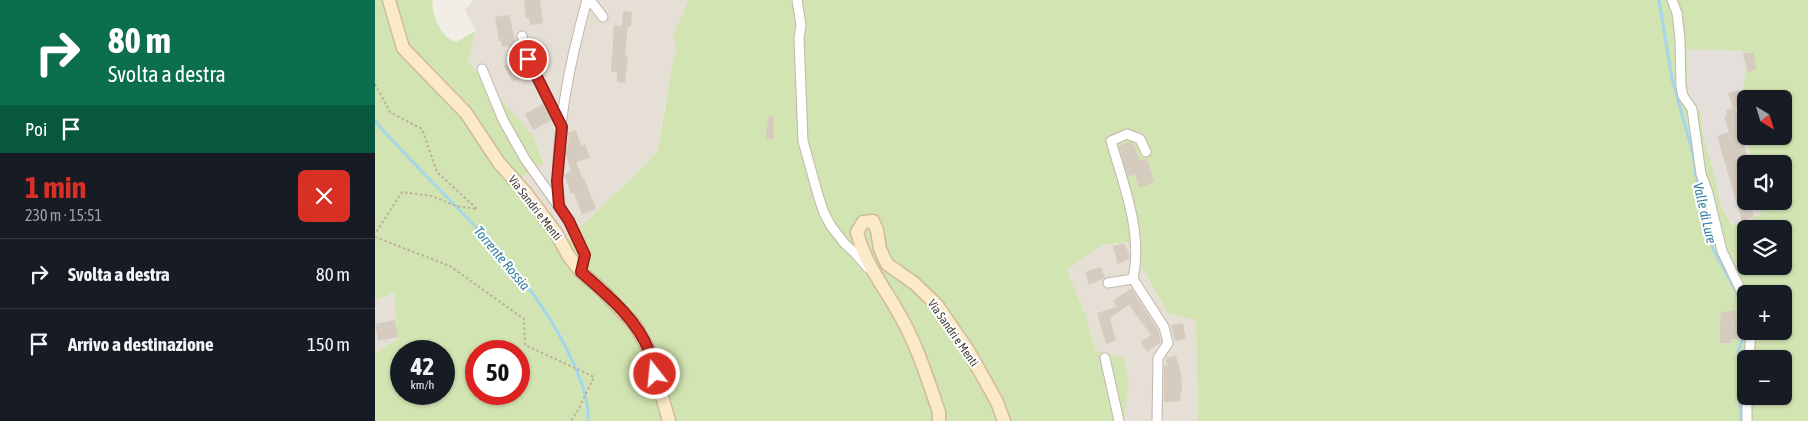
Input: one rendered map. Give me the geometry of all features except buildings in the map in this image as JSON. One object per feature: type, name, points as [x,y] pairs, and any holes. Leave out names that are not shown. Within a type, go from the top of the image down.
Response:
[{"type":"main road","name":"Via Sandri e Menti","points":[[389,0],[403,48],[466,113],[499,163],[526,193],[557,233],[581,272],[602,290],[635,325],[649,350],[669,421]]},
{"type":"main road","name":"Via Sandri e Menti","points":[[939,421],[939,412],[919,352],[904,322],[866,258],[857,232],[863,222],[873,221],[877,230],[879,249],[887,264],[914,282],[937,305],[969,352],[997,402],[1004,421]]},
{"type":"street","points":[[559,206],[557,181],[562,127],[576,40],[589,0]]},
{"type":"street","points":[[589,0],[603,18]]},
{"type":"street","points":[[797,0],[801,25],[799,38],[803,141],[824,213],[831,226],[845,244],[867,267],[873,270]]},
{"type":"street","points":[[1672,0],[1677,13],[1681,39],[1681,87],[1683,96],[1692,109],[1701,174],[1708,193],[1722,251],[1738,285]]},
{"type":"street","points":[[522,36],[528,59],[562,127]]},
{"type":"street","points":[[482,69],[503,120],[525,159],[569,221],[585,255],[581,272]]},
{"type":"street","points":[[1146,152],[1140,139],[1127,134],[1111,141],[1133,218],[1137,262],[1133,279],[1164,327],[1169,343],[1158,358],[1157,421]]},
{"type":"street","points":[[1108,283],[1133,279]]},
{"type":"street","points":[[1105,358],[1119,421]]},
{"type":"street","points":[[1747,405],[1747,421]]},
{"type":"path","points":[[375,84],[390,112],[422,129],[437,172],[477,209],[456,206],[431,196],[402,192],[375,236],[451,266],[524,320],[525,345],[594,377],[571,421]]},
{"type":"shaded area","points":[[473,0],[689,0],[665,104],[658,150],[645,165],[566,241],[516,181],[544,162],[533,137],[468,61],[476,31],[465,10]]},
{"type":"shaded area","points":[[1687,49],[1743,50],[1746,73],[1742,90],[1737,90],[1737,145],[1749,145],[1751,155],[1737,155],[1737,210],[1762,210],[1762,213],[1750,220],[1737,220],[1737,224],[1733,225],[1721,206],[1715,176],[1704,139],[1701,113],[1689,95]]},
{"type":"shaded area","points":[[1129,242],[1168,313],[1196,320],[1198,421],[1124,421],[1129,384],[1096,351],[1086,316],[1067,270],[1101,245]]},
{"type":"shaded area","points":[[394,292],[397,340],[390,340],[390,345],[375,353],[375,301]]},
{"type":"green space","points":[[375,0],[433,0],[432,4],[436,21],[448,38],[456,42],[476,31],[468,61],[533,137],[544,163],[517,180],[566,241],[645,165],[658,150],[674,55],[677,52],[673,37],[689,0],[1808,0],[1808,421],[1198,421],[1196,320],[1168,313],[1128,242],[1101,245],[1067,270],[1086,316],[1096,351],[1124,358],[1129,384],[1124,421],[375,421],[375,353],[390,344],[390,405],[455,405],[455,340],[397,340],[394,292],[375,301]]},
{"type":"waterway","name":"Valle di Lure","points":[[1659,0],[1672,79],[1692,150],[1699,194],[1713,249],[1736,291],[1746,319],[1738,353],[1741,421]]},
{"type":"waterway","name":"Torrente Rossia","points":[[375,121],[481,232],[530,290],[552,322],[574,364],[585,396],[588,421]]},
{"type":"route","points":[[528,59],[562,127],[557,181],[559,206],[569,221],[585,255],[581,272],[602,290],[635,325],[649,350],[655,374]]}]
